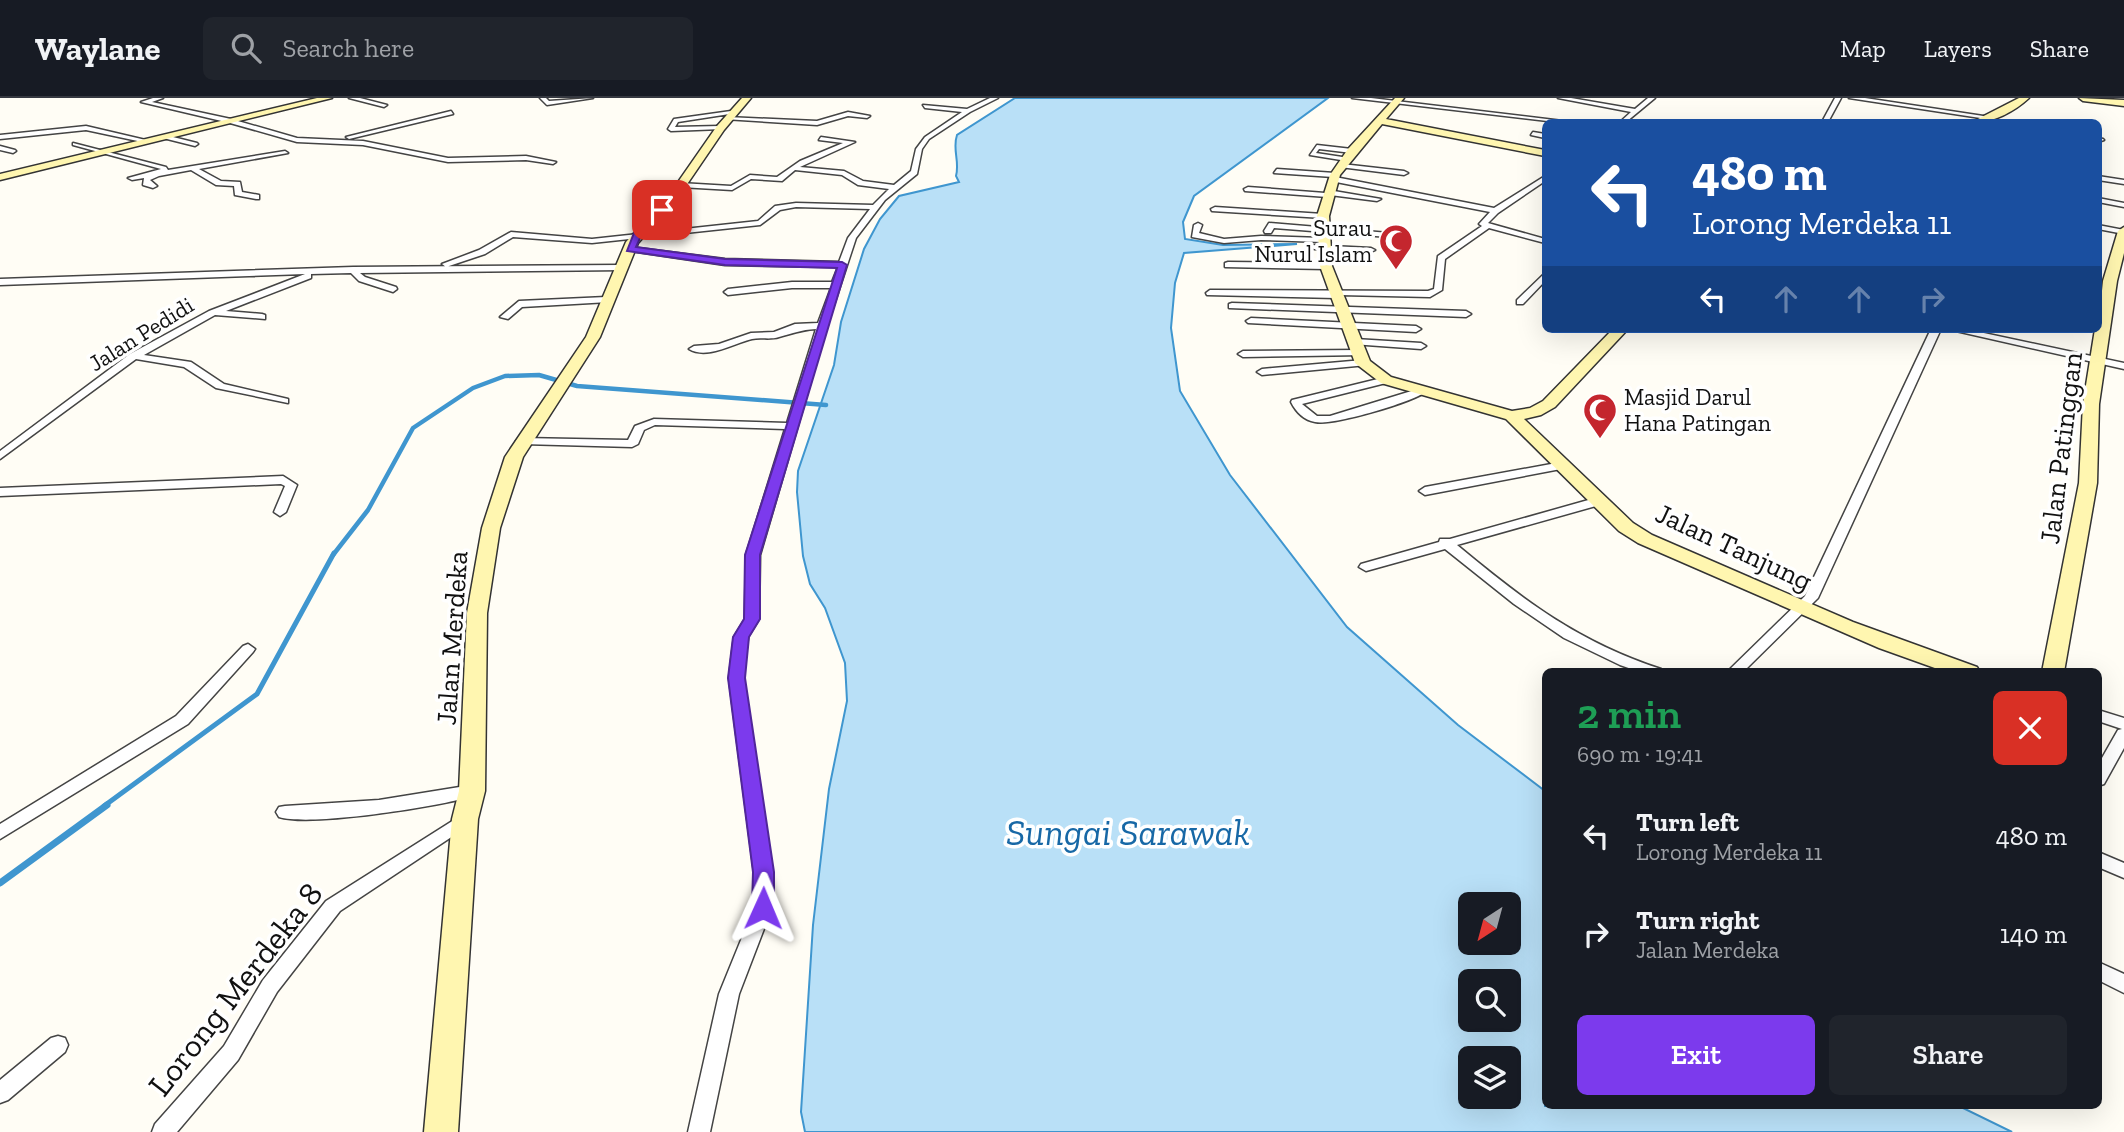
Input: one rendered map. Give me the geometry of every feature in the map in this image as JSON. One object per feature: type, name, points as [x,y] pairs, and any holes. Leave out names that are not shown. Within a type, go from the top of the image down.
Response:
[{"type":"main road","points":[[0,177],[328,98]]},
{"type":"main road","name":"Jalan Merdeka","points":[[440,1132],[465,819],[472,791],[477,613],[495,516],[522,441],[546,404],[579,362],[593,337],[606,300],[637,235],[673,197],[747,98]]},
{"type":"main road","points":[[1987,119],[2025,98]]},
{"type":"main road","points":[[2083,98],[2124,103]]},
{"type":"main road","points":[[1396,103],[1337,175],[1323,233],[1326,266],[1359,353],[1386,380],[1512,416],[1535,412],[1549,404],[1616,333]]},
{"type":"main road","points":[[1381,121],[1542,152]]},
{"type":"main road","name":"Jalan Patinggan","points":[[2102,326],[2112,258],[2124,231]]},
{"type":"main road","name":"Jalan Patinggan","points":[[2054,668],[2088,483],[2089,423],[2101,333]]},
{"type":"main road","name":"Jalan Tanjung","points":[[1512,416],[1626,527],[1645,539],[1801,609],[1920,657],[1956,668]]},
{"type":"street","points":[[38,98],[50,100]]},
{"type":"street","points":[[160,98],[144,102],[231,121],[297,140],[363,143],[439,159],[526,158],[553,162]]},
{"type":"street","points":[[352,98],[384,106]]},
{"type":"street","points":[[543,98],[547,103],[590,98]]},
{"type":"street","points":[[975,98],[993,99]]},
{"type":"street","points":[[1355,98],[1542,119]]},
{"type":"street","points":[[1473,98],[1482,102]]},
{"type":"street","points":[[1562,98],[1574,100],[1573,105],[1635,111]]},
{"type":"street","points":[[1626,119],[1651,98]]},
{"type":"street","points":[[1827,119],[1838,98]]},
{"type":"street","points":[[1852,98],[1972,119]]},
{"type":"street","points":[[699,1132],[729,994],[763,908],[764,872],[736,678],[741,637],[752,619],[753,555],[792,424],[808,381],[822,326],[852,238],[873,207],[914,172],[919,149],[927,138],[968,111],[993,99]]},
{"type":"street","points":[[1396,103],[1445,115]]},
{"type":"street","points":[[925,106],[968,111]]},
{"type":"street","points":[[320,142],[451,113]]},
{"type":"street","points":[[728,120],[671,129],[676,120],[728,120],[817,123],[848,114],[867,116]]},
{"type":"street","points":[[0,137],[86,128],[147,141]]},
{"type":"street","points":[[1533,134],[1542,136]]},
{"type":"street","points":[[0,146],[18,136]]},
{"type":"street","points":[[165,137],[195,144]]},
{"type":"street","points":[[680,185],[733,188],[750,177],[780,178],[790,168],[852,142],[821,139]]},
{"type":"street","points":[[75,144],[165,170],[147,179],[146,183],[153,186]]},
{"type":"street","points":[[0,146],[13,151]]},
{"type":"street","points":[[132,178],[285,153]]},
{"type":"street","points":[[192,168],[219,183],[237,184],[238,193],[256,197]]},
{"type":"street","points":[[790,168],[844,173],[861,183],[894,187]]},
{"type":"street","points":[[1277,171],[1337,175],[1495,211]]},
{"type":"street","points":[[1271,182],[1337,175],[1404,173]]},
{"type":"street","points":[[1248,190],[1337,175],[1377,199]]},
{"type":"street","points":[[2102,179],[2124,182]]},
{"type":"street","points":[[1542,180],[1495,211],[1483,224],[1542,240]]},
{"type":"street","points":[[2102,201],[2124,205]]},
{"type":"street","points":[[436,269],[482,252],[511,234],[578,241],[760,223],[778,208],[796,205],[873,207]]},
{"type":"street","points":[[1215,209],[1323,233],[1371,250]]},
{"type":"street","points":[[1198,225],[1195,235],[1214,240],[1323,233],[1401,236]]},
{"type":"street","points":[[1268,231],[1272,225],[1323,233]]},
{"type":"street","points":[[1210,293],[1430,294],[1438,290],[1441,258],[1487,226]]},
{"type":"street","points":[[2102,228],[2124,231]]},
{"type":"street","points":[[1264,245],[1323,233]]},
{"type":"street","points":[[630,249],[725,262],[842,265]]},
{"type":"street","points":[[1228,265],[1326,266]]},
{"type":"street","points":[[0,282],[353,270],[621,268]]},
{"type":"street","points":[[353,270],[362,279],[393,289]]},
{"type":"street","name":"Jalan Pedidi","points":[[0,456],[134,356],[212,313],[319,272]]},
{"type":"street","points":[[1520,302],[1542,279]]},
{"type":"street","points":[[728,292],[792,285],[836,285]]},
{"type":"street","points":[[265,292],[283,297]]},
{"type":"street","points":[[505,317],[519,304],[606,300]]},
{"type":"street","points":[[1232,306],[1466,314]]},
{"type":"street","points":[[212,313],[262,317]]},
{"type":"street","points":[[1251,321],[1416,329]]},
{"type":"street","points":[[694,349],[720,347],[744,338],[776,335],[795,327],[822,326]]},
{"type":"street","points":[[1738,668],[1811,598],[1934,333]]},
{"type":"street","points":[[1971,333],[2124,366]]},
{"type":"street","points":[[1262,373],[1359,353],[1420,346]]},
{"type":"street","points":[[1243,355],[1359,353]]},
{"type":"street","points":[[134,356],[187,363],[220,386],[284,401]]},
{"type":"street","points":[[1386,380],[1296,402],[1309,417],[1318,421],[1422,391]]},
{"type":"street","points":[[522,441],[632,444],[639,428],[654,422],[792,424]]},
{"type":"street","points":[[1424,491],[1562,466]]},
{"type":"street","points":[[0,492],[284,480],[291,485],[280,512]]},
{"type":"street","points":[[1366,567],[1446,542],[1599,501]]},
{"type":"street","points":[[1446,542],[1541,620],[1590,646],[1646,668]]},
{"type":"street","points":[[0,832],[182,720],[248,649]]},
{"type":"street","points":[[2102,716],[2124,724]]},
{"type":"street","points":[[2102,773],[2124,734]]},
{"type":"street","points":[[285,812],[380,807],[472,791]]},
{"type":"street","name":"Lorong Merdeka 8","points":[[163,1132],[231,1053],[270,986],[334,906],[465,819]]},
{"type":"street","points":[[2102,861],[2124,871]]},
{"type":"street","points":[[2102,972],[2124,984]]},
{"type":"street","points":[[0,1093],[58,1045]]},
{"type":"water","name":"Sungai Sarawak","points":[[1015,98],[1328,98],[1194,196],[1183,222],[1185,239],[1223,245],[1297,244],[1184,253],[1175,283],[1171,328],[1180,391],[1230,475],[1347,627],[1458,725],[1542,789],[1542,1109],[1965,1109],[2012,1132],[805,1132],[801,1112],[813,925],[829,789],[847,701],[845,663],[825,608],[810,584],[803,556],[797,492],[798,471],[834,365],[841,322],[864,249],[880,219],[899,196],[959,182],[956,176],[957,135]]},
{"type":"waterway","points":[[333,555],[368,510],[413,428],[473,388],[505,376],[539,375],[577,386],[826,405]]},
{"type":"waterway","points":[[104,806],[257,694],[334,553]]},
{"type":"waterway","points":[[0,883],[107,805]]},
{"type":"place","name":"Surau Nurul Islam","points":[[1396,271]]},
{"type":"place","name":"Masjid Darul Hana Patingan","points":[[1600,440]]},
{"type":"route","points":[[662,210],[637,235],[630,249],[725,262],[842,265],[753,555],[752,619],[748,630],[741,637],[736,678],[764,872],[763,908]]}]
